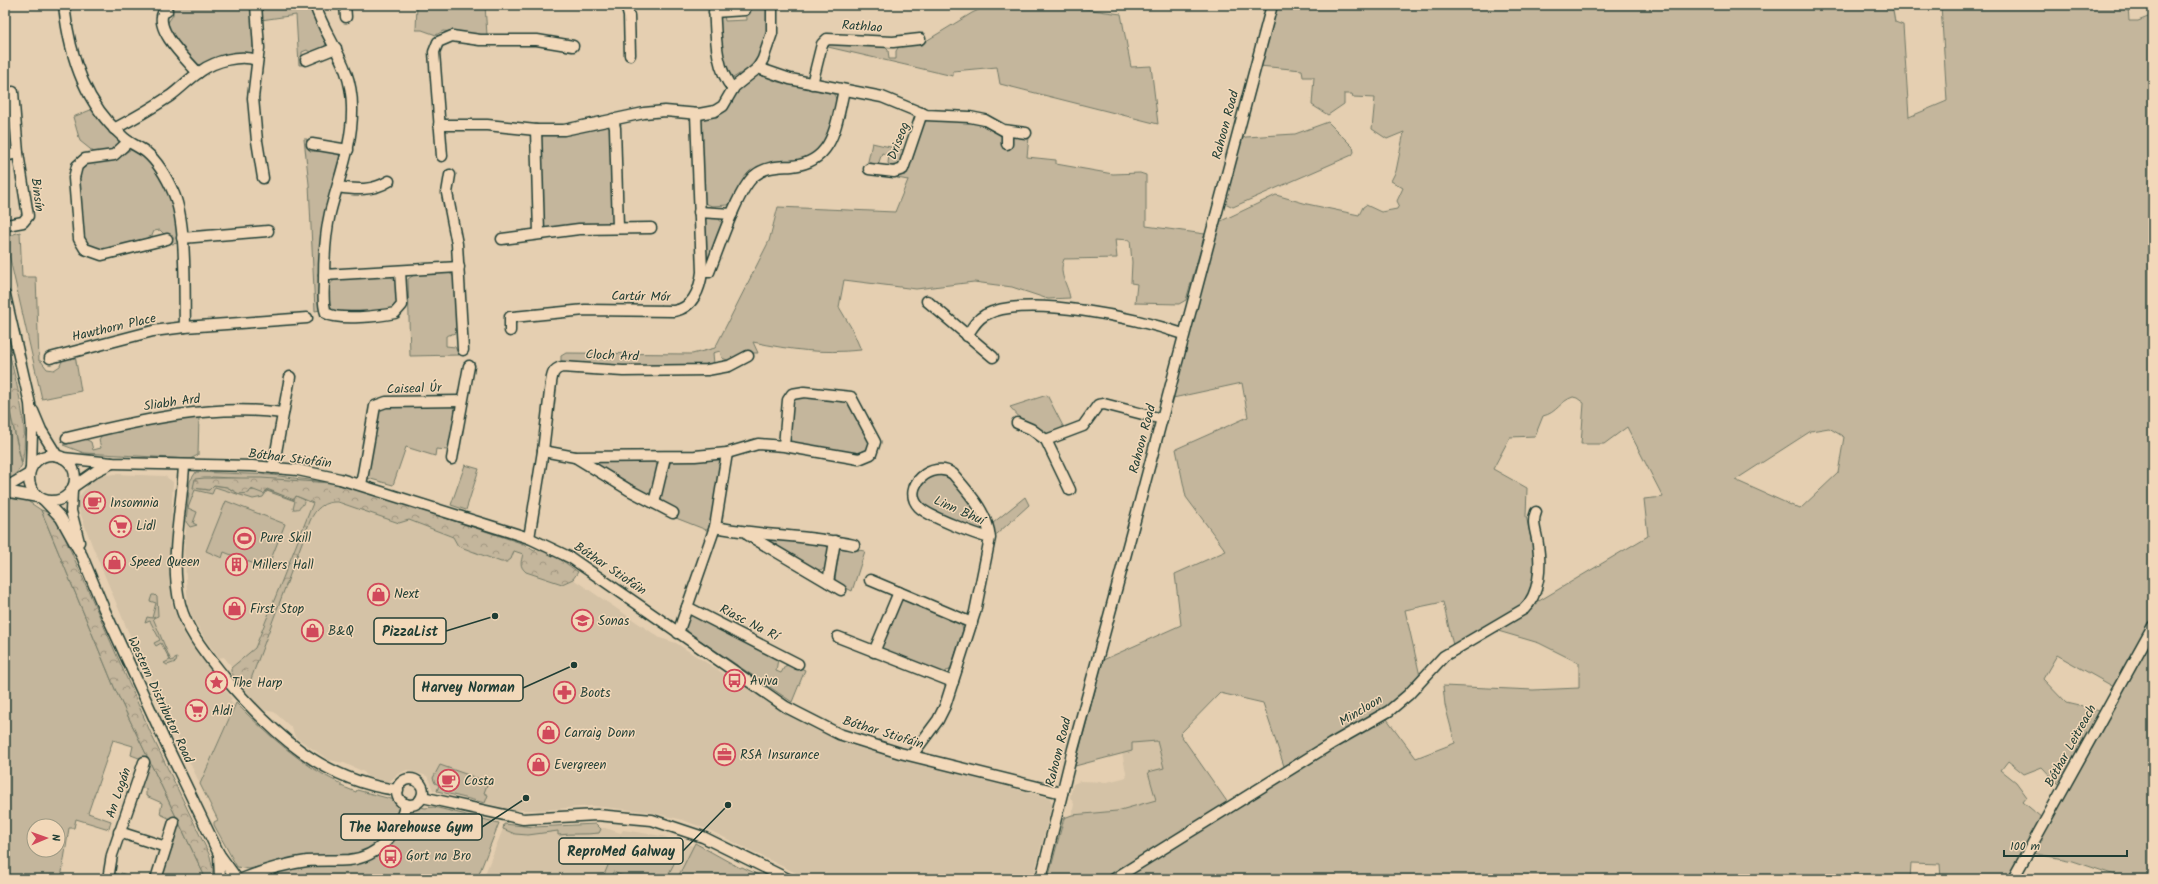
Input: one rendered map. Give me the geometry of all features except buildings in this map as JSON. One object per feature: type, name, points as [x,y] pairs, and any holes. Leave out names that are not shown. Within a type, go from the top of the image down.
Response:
[{"type":"street","points":[[64,5],[70,42],[80,73],[97,108],[114,129],[128,142],[148,154],[167,180],[180,210],[185,327]]},
{"type":"street","points":[[256,5],[259,48],[253,98],[257,141],[263,178]]},
{"type":"street","points":[[315,5],[344,66],[352,97],[348,150],[330,215],[324,275],[324,308],[326,313],[330,316],[387,315],[395,313],[402,305],[400,271]]},
{"type":"street","points":[[344,5],[346,17]]},
{"type":"street","points":[[626,5],[629,16],[630,55]]},
{"type":"street","points":[[439,125],[487,125],[536,130],[563,130],[658,111],[696,114],[712,112],[722,108],[733,89],[758,68],[771,39],[774,23],[772,5]]},
{"type":"street","name":"Rahoon Road","points":[[1041,879],[1062,793],[1162,419],[1268,6]]},
{"type":"street","points":[[733,89],[727,82],[721,68],[714,8],[745,10]]},
{"type":"street","points":[[167,11],[163,13],[162,19],[166,33],[198,73]]},
{"type":"street","points":[[442,156],[434,52],[435,45],[441,39],[452,36],[480,40],[537,40],[574,46]]},
{"type":"street","name":"Rathlao","points":[[812,84],[822,44],[827,39],[893,42],[920,39]]},
{"type":"street","points":[[306,60],[336,48]]},
{"type":"street","points":[[114,129],[170,96],[198,73],[223,61],[245,58],[257,60]]},
{"type":"street","points":[[709,272],[742,191],[756,175],[770,167],[804,163],[822,154],[836,126],[844,90],[779,76],[758,68]]},
{"type":"street","name":"Driseog","points":[[844,90],[882,97],[922,113],[981,119],[1007,131],[1026,132]]},
{"type":"street","name":"Binsín","points":[[7,225],[23,222],[28,216],[18,153],[13,92]]},
{"type":"street","name":"Driseog","points":[[869,169],[896,172],[903,169],[922,113]]},
{"type":"street","name":"Cartúr Mór","points":[[510,330],[510,317],[585,310],[674,311],[683,309],[689,304],[694,298],[701,278],[696,114]]},
{"type":"street","points":[[613,119],[615,132],[618,227]]},
{"type":"street","points":[[536,130],[539,233]]},
{"type":"street","points":[[1006,144],[1007,131]]},
{"type":"street","points":[[128,142],[114,155],[85,159],[77,166],[74,178],[79,239],[85,249],[102,255],[167,239]]},
{"type":"street","points":[[312,144],[348,150]]},
{"type":"street","points":[[5,156],[18,153]]},
{"type":"street","points":[[450,175],[447,193],[457,244],[463,350]]},
{"type":"street","points":[[338,186],[352,189],[375,188],[389,181]]},
{"type":"street","points":[[699,212],[732,214]]},
{"type":"street","points":[[502,239],[579,229],[618,227],[651,228]]},
{"type":"street","points":[[182,238],[268,231]]},
{"type":"street","points":[[324,275],[459,267]]},
{"type":"street","points":[[5,295],[30,404],[32,432],[30,471],[31,489],[41,499]]},
{"type":"street","points":[[927,301],[993,357]]},
{"type":"street","points":[[967,336],[975,322],[996,310],[1015,307],[1048,306],[1089,312],[1166,328],[1183,334]]},
{"type":"street","name":"Hawthorn Place","points":[[50,358],[126,337],[185,327],[307,318]]},
{"type":"street","name":"Cloch Ard","points":[[529,538],[543,451],[552,374],[556,369],[562,367],[622,370],[708,370],[729,366],[748,356]]},
{"type":"street","points":[[452,459],[469,366]]},
{"type":"street","points":[[273,468],[290,377]]},
{"type":"street","points":[[543,451],[574,457],[665,457],[728,453],[758,444],[784,446],[859,459],[871,454],[875,442],[851,397],[801,392],[792,394],[788,400],[784,446]]},
{"type":"street","name":"Caiseal Úr","points":[[361,485],[375,406],[386,402],[462,401]]},
{"type":"street","points":[[5,490],[41,499],[56,501],[64,499],[73,489],[75,479],[74,470],[60,457],[41,430],[30,404]]},
{"type":"street","points":[[1046,440],[1083,426],[1098,405],[1104,404],[1162,419]]},
{"type":"street","name":"Sliabh Ard","points":[[66,438],[186,413],[228,410],[283,413]]},
{"type":"street","points":[[1017,423],[1031,429],[1046,440],[1070,490]]},
{"type":"street","points":[[678,633],[715,527],[728,453]]},
{"type":"street","points":[[5,490],[30,471],[42,457],[60,457]]},
{"type":"street","name":"Bóthar Stiofáin","points":[[60,457],[112,464],[273,468],[325,475],[529,538],[571,558],[760,690],[810,719],[852,739],[1062,793]]},
{"type":"street","points":[[574,457],[673,513]]},
{"type":"street","points":[[654,503],[665,457]]},
{"type":"street","name":"Bóthar Stiofáin","points":[[73,489],[96,471],[112,464]]},
{"type":"street","points":[[184,465],[178,532],[177,578],[182,611],[196,641],[242,698],[274,730],[293,746],[326,768],[346,777],[361,783],[398,790]]},
{"type":"street","name":"Linn Bhuí","points":[[912,755],[938,720],[953,682],[972,623],[990,538],[989,526],[984,514],[953,474],[947,470],[936,470],[927,472],[920,478],[915,489],[915,498],[918,506],[944,520],[990,538]]},
{"type":"street","name":"Western Distributor Road","points":[[73,489],[71,512],[82,556]]},
{"type":"street","name":"Western Distributor Road","points":[[41,499],[61,518],[82,556],[142,695],[219,854],[237,879]]},
{"type":"street","name":"Mincloon","points":[[1114,879],[1324,748],[1389,711],[1408,695],[1444,656],[1524,609],[1532,602],[1538,576],[1538,544],[1533,522],[1536,512]]},
{"type":"street","points":[[715,527],[742,532],[835,541],[854,545]]},
{"type":"street","points":[[742,532],[841,590]]},
{"type":"street","points":[[828,582],[835,541]]},
{"type":"street","points":[[870,580],[972,623]]},
{"type":"street","points":[[874,652],[899,592]]},
{"type":"street","name":"Riasc Na Rí","points":[[687,607],[798,664]]},
{"type":"street","name":"Bóthar Leitreach","points":[[2013,879],[2153,626]]},
{"type":"street","points":[[838,637],[953,682]]},
{"type":"street","name":"An Logán","points":[[108,879],[112,855],[119,832],[144,762]]},
{"type":"street","points":[[413,780],[422,787],[422,797],[416,804],[406,804],[400,800],[398,790],[405,781],[413,780]]},
{"type":"street","points":[[422,797],[523,819],[597,815],[652,820],[703,837],[788,879]]},
{"type":"street","points":[[242,879],[266,875],[290,864],[350,860],[368,856],[392,835],[406,804]]},
{"type":"street","points":[[156,879],[174,822]]},
{"type":"street","name":"An Logán","points":[[119,832],[166,847]]},
{"type":"street","name":"Western Distributor Road","points":[[219,854],[220,879]]},
{"type":"shaded area","points":[[114,474],[165,476],[173,482],[169,561],[172,604],[186,637],[232,699],[230,700],[234,706],[200,784],[127,629],[92,545],[77,504],[79,497],[90,482],[99,476]]},
{"type":"shaded area","points":[[190,481],[266,484],[314,500],[255,648],[249,655],[232,667],[224,657],[219,658],[207,642],[192,617],[188,605],[184,551]]},
{"type":"shaded area","points":[[333,502],[360,508],[398,523],[409,520],[453,537],[523,554],[562,584],[573,579],[660,638],[676,643],[772,705],[813,729],[850,745],[1050,798],[1052,804],[1033,879],[808,879],[711,831],[683,820],[650,812],[592,806],[543,810],[513,810],[433,790],[427,776],[407,770],[398,774],[389,782],[368,777],[364,772],[344,763],[329,760],[295,737],[292,728],[274,712],[262,710],[240,684],[245,684],[312,516],[319,508]]},
{"type":"shaded area","points":[[1157,741],[1164,768],[1148,772],[1156,800],[1117,811],[1072,815],[1074,804],[1070,797],[1073,784],[1080,781],[1107,782],[1127,777],[1122,753],[1132,751],[1132,743]]},
{"type":"shaded area","points":[[605,828],[621,833],[623,830],[662,836],[693,846],[695,843],[740,868],[742,867],[767,879],[483,879],[503,829],[516,831]]},
{"type":"green space","points":[[176,5],[205,5],[215,8],[220,5],[253,5],[253,53],[198,67],[172,38],[167,24],[173,15],[173,7]]},
{"type":"green space","points":[[260,5],[309,5],[326,43],[324,47],[311,53],[307,50],[302,52],[302,65],[299,65],[296,15],[261,20]]},
{"type":"green space","points":[[417,5],[485,5],[487,35],[443,31],[436,35],[422,30],[416,30]]},
{"type":"green space","points":[[746,5],[767,5],[769,29],[759,59],[757,58],[749,68],[733,78],[729,72],[725,73],[719,16],[724,14],[725,21],[747,20]]},
{"type":"green space","points":[[989,5],[1055,5],[1121,14],[1131,67],[1151,66],[1158,124],[1000,84],[997,67],[953,71],[953,76],[828,47],[829,43],[884,46],[888,50],[889,59],[896,59],[896,51],[900,45],[922,43],[922,33],[924,33],[926,41],[972,13]]},
{"type":"green space","points":[[1275,5],[1892,5],[1895,22],[1903,25],[1909,117],[1947,101],[1941,5],[2128,5],[2129,21],[2138,21],[2153,15],[2153,616],[2114,687],[2057,655],[2043,679],[2066,703],[2100,711],[2060,786],[2042,767],[2024,774],[2008,761],[2001,770],[2016,782],[2027,797],[2023,802],[2042,818],[2009,879],[1941,879],[1940,864],[1911,863],[1910,879],[1048,879],[1064,818],[1072,815],[1117,811],[1156,800],[1148,772],[1164,768],[1157,741],[1132,743],[1132,751],[1075,766],[1103,660],[1181,625],[1175,574],[1226,551],[1186,497],[1176,449],[1248,417],[1242,383],[1173,398],[1219,222],[1276,195],[1307,204],[1359,215],[1363,207],[1366,205],[1381,212],[1397,209],[1399,205],[1397,201],[1403,188],[1391,181],[1396,171],[1404,132],[1387,139],[1372,129],[1375,98],[1353,97],[1352,94],[1344,94],[1344,104],[1328,115],[1312,105],[1314,77],[1303,77],[1302,70],[1259,66]],"holes":[[[1573,397],[1577,398],[1584,403],[1581,444],[1604,444],[1627,427],[1663,497],[1644,499],[1648,536],[1539,601],[1531,591],[1534,570],[1533,547],[1526,516],[1527,488],[1493,469],[1510,437],[1535,436],[1543,416],[1552,412]],[[1829,428],[1844,437],[1838,473],[1800,509],[1735,480],[1811,431]],[[1443,602],[1455,654],[1475,640],[1498,631],[1539,643],[1579,663],[1579,688],[1533,690],[1443,686],[1445,705],[1455,743],[1416,758],[1387,719],[1423,689],[1405,610]],[[1220,693],[1263,703],[1285,769],[1256,784],[1228,803],[1180,734]]]},
{"type":"green space","points":[[758,74],[778,82],[834,94],[837,101],[831,125],[819,152],[800,161],[772,163],[728,205],[712,206],[702,202],[701,119]]},
{"type":"green space","points":[[93,109],[120,140],[120,146],[117,150],[95,153],[80,141],[73,117]]},
{"type":"green space","points":[[925,120],[961,120],[983,124],[1001,133],[1003,138],[1016,136],[1029,137],[1027,157],[1056,160],[1056,164],[1113,174],[1140,173],[1146,175],[1146,226],[1205,234],[1186,300],[1179,304],[1135,303],[1137,284],[1131,283],[1132,262],[1130,240],[1115,239],[1117,258],[1064,259],[1062,274],[1070,298],[1048,299],[1012,287],[974,282],[916,289],[844,280],[839,307],[852,329],[861,350],[833,352],[781,347],[753,342],[758,353],[746,353],[730,361],[722,358],[720,351],[713,353],[714,364],[711,366],[628,368],[561,363],[561,356],[566,353],[692,354],[715,348],[769,241],[778,207],[895,212],[908,180],[897,178],[897,175]]},
{"type":"green space","points":[[1328,122],[1353,147],[1354,152],[1352,155],[1233,207],[1223,202],[1240,139],[1246,137],[1295,134]]},
{"type":"green space","points":[[608,125],[610,127],[614,222],[611,224],[545,228],[543,226],[539,137],[542,134]]},
{"type":"green space","points":[[304,139],[307,139],[307,148],[310,151],[331,151],[341,158],[320,310],[315,311],[309,184]]},
{"type":"green space","points":[[872,143],[904,150],[899,164],[890,166],[888,163],[889,155],[882,153],[878,165],[867,166]]},
{"type":"green space","points":[[130,150],[138,152],[146,157],[166,187],[176,215],[178,225],[178,243],[172,244],[170,236],[164,234],[160,230],[154,231],[151,238],[107,251],[89,248],[84,241],[78,175],[82,165],[117,158]]},
{"type":"green space","points":[[703,217],[717,217],[723,224],[706,267]]},
{"type":"green space","points":[[20,232],[22,277],[36,277],[39,361],[41,361],[47,369],[54,370],[60,366],[63,358],[75,355],[81,391],[42,399],[5,237]]},
{"type":"green space","points":[[447,272],[455,279],[458,326],[455,333],[446,336],[446,346],[455,347],[459,355],[410,356],[408,279],[414,275]]},
{"type":"green space","points":[[389,275],[396,281],[397,293],[396,304],[391,310],[341,313],[333,311],[331,308],[328,299],[328,290],[329,286],[335,280]]},
{"type":"green space","points":[[5,335],[23,416],[24,448],[22,463],[5,391]]},
{"type":"green space","points":[[5,391],[22,465],[14,477],[5,481]]},
{"type":"green space","points":[[1047,395],[1064,428],[1046,434],[1022,420],[1010,407]]},
{"type":"green space","points":[[795,396],[850,401],[872,441],[869,451],[858,455],[791,444],[788,439],[792,400]]},
{"type":"green space","points":[[383,405],[452,405],[456,412],[450,448],[447,450],[436,449],[435,456],[406,447],[393,485],[367,478],[377,412]]},
{"type":"green space","points":[[199,416],[198,455],[190,459],[84,453],[63,445],[85,439],[91,442],[93,450],[101,448],[99,440],[102,434],[147,423]]},
{"type":"green space","points":[[719,459],[722,463],[709,531],[676,518],[679,511],[662,502],[660,494],[671,461]]},
{"type":"green space","points":[[593,461],[655,461],[659,469],[654,491],[647,494],[613,473],[593,464]]},
{"type":"green space","points":[[465,465],[479,469],[466,510],[451,505]]},
{"type":"green space","points":[[196,472],[272,475],[331,483],[212,477],[195,488],[209,490],[214,485],[227,487],[239,494],[254,490],[267,490],[294,499],[296,496],[305,500],[299,508],[293,509],[295,501],[267,491],[263,497],[253,499],[215,487],[212,494],[195,490],[188,508],[197,512],[193,523],[197,525],[190,527],[186,522],[190,481]]},
{"type":"green space","points":[[948,474],[980,515],[985,530],[979,530],[925,507],[919,499],[920,484],[930,475]]},
{"type":"green space","points":[[261,478],[331,483],[370,493],[524,544],[534,551],[545,551],[557,557],[578,572],[573,579],[562,584],[526,572],[521,566],[523,554],[514,551],[511,559],[507,562],[501,562],[458,546],[453,537],[409,520],[399,523],[338,502],[324,504],[317,509],[310,521],[251,679],[248,683],[240,684],[231,672],[231,668],[255,648],[313,503],[296,496],[294,500],[267,489],[264,494],[251,489],[249,493],[239,494],[227,487],[214,485],[209,490],[193,488],[195,479]]},
{"type":"green space","points":[[1025,497],[1029,505],[994,535],[993,523]]},
{"type":"green space","points":[[10,498],[26,500],[41,510],[115,689],[206,879],[160,879],[177,822],[160,814],[162,803],[146,796],[146,789],[139,787],[147,761],[131,755],[133,746],[113,740],[88,813],[111,821],[109,829],[76,819],[74,828],[69,828],[66,847],[66,818],[26,818],[26,858],[64,858],[61,879],[5,879],[5,502]]},
{"type":"green space","name":"Pure Skill","points":[[226,501],[285,524],[267,569],[224,552],[222,558],[206,551]]},
{"type":"green space","points":[[41,510],[52,516],[63,533],[153,738],[210,856],[213,870],[211,879],[206,879],[115,689]]},
{"type":"green space","points":[[767,538],[829,545],[830,548],[827,568],[816,571],[765,541]]},
{"type":"green space","points":[[842,548],[865,551],[852,591],[836,583],[835,580],[839,550]]},
{"type":"green space","points":[[152,595],[157,597],[158,616],[153,618],[171,661],[177,658],[176,662],[167,665],[164,663],[170,660],[161,643],[156,646],[154,643],[160,640],[150,621],[145,623],[147,617],[152,618],[156,603],[150,601]]},
{"type":"green space","points":[[904,599],[961,623],[963,630],[950,670],[946,671],[945,675],[881,649],[901,601]]},
{"type":"green space","points":[[693,615],[776,656],[778,659],[776,671],[781,673],[785,666],[792,664],[805,670],[792,702],[688,632],[685,626],[689,616]]},
{"type":"green space","points":[[2153,635],[2153,879],[2127,879],[2073,861],[2032,853]]},
{"type":"green space","points":[[236,703],[285,748],[326,776],[341,784],[341,786],[356,792],[357,790],[425,808],[434,807],[499,823],[477,879],[269,879],[258,867],[249,869],[237,867],[214,825],[214,822],[218,820],[200,784]]},
{"type":"green space","points":[[440,765],[488,782],[484,793],[488,795],[485,803],[437,791],[439,785],[435,783],[433,778]]},
{"type":"green space","points":[[504,824],[534,827],[596,824],[601,829],[599,833],[594,834],[558,835],[558,831],[528,835],[515,834],[503,829]]},
{"type":"green space","points":[[620,837],[677,853],[678,856],[666,879],[631,879],[613,872],[610,879],[604,875]]},
{"type":"green space","points":[[695,843],[740,868],[742,867],[767,879],[677,879]]},
{"type":"green space","points":[[115,873],[120,875],[121,873],[139,879],[114,879]]},
{"type":"place","name":"Insomnia","points":[[94,503]]},
{"type":"place","name":"Lidl","points":[[121,526]]},
{"type":"place","name":"Pure Skill","points":[[245,538]]},
{"type":"place","name":"Speed Queen","points":[[115,562]]},
{"type":"place","name":"Millers Hall","points":[[237,565]]},
{"type":"place","name":"Next","points":[[379,594]]},
{"type":"place","name":"First Stop","points":[[235,609]]},
{"type":"place","name":"PizzaList","points":[[495,616]]},
{"type":"place","name":"Sonas","points":[[582,621]]},
{"type":"place","name":"B&Q","points":[[312,631]]},
{"type":"place","name":"Harvey Norman","points":[[574,665]]},
{"type":"place","name":"Aviva","points":[[735,681]]},
{"type":"place","name":"The Harp","points":[[216,683]]},
{"type":"place","name":"Boots","points":[[564,693]]},
{"type":"place","name":"Aldi","points":[[196,711]]},
{"type":"place","name":"Carraig Donn","points":[[549,733]]},
{"type":"place","name":"RSA Insurance","points":[[724,755]]},
{"type":"place","name":"Evergreen","points":[[538,765]]},
{"type":"place","name":"Costa","points":[[449,781]]},
{"type":"place","name":"The Warehouse Gym","points":[[526,798]]},
{"type":"place","name":"ReproMed Galway","points":[[728,805]]},
{"type":"place","name":"Gort na Bro","points":[[391,856]]}]
